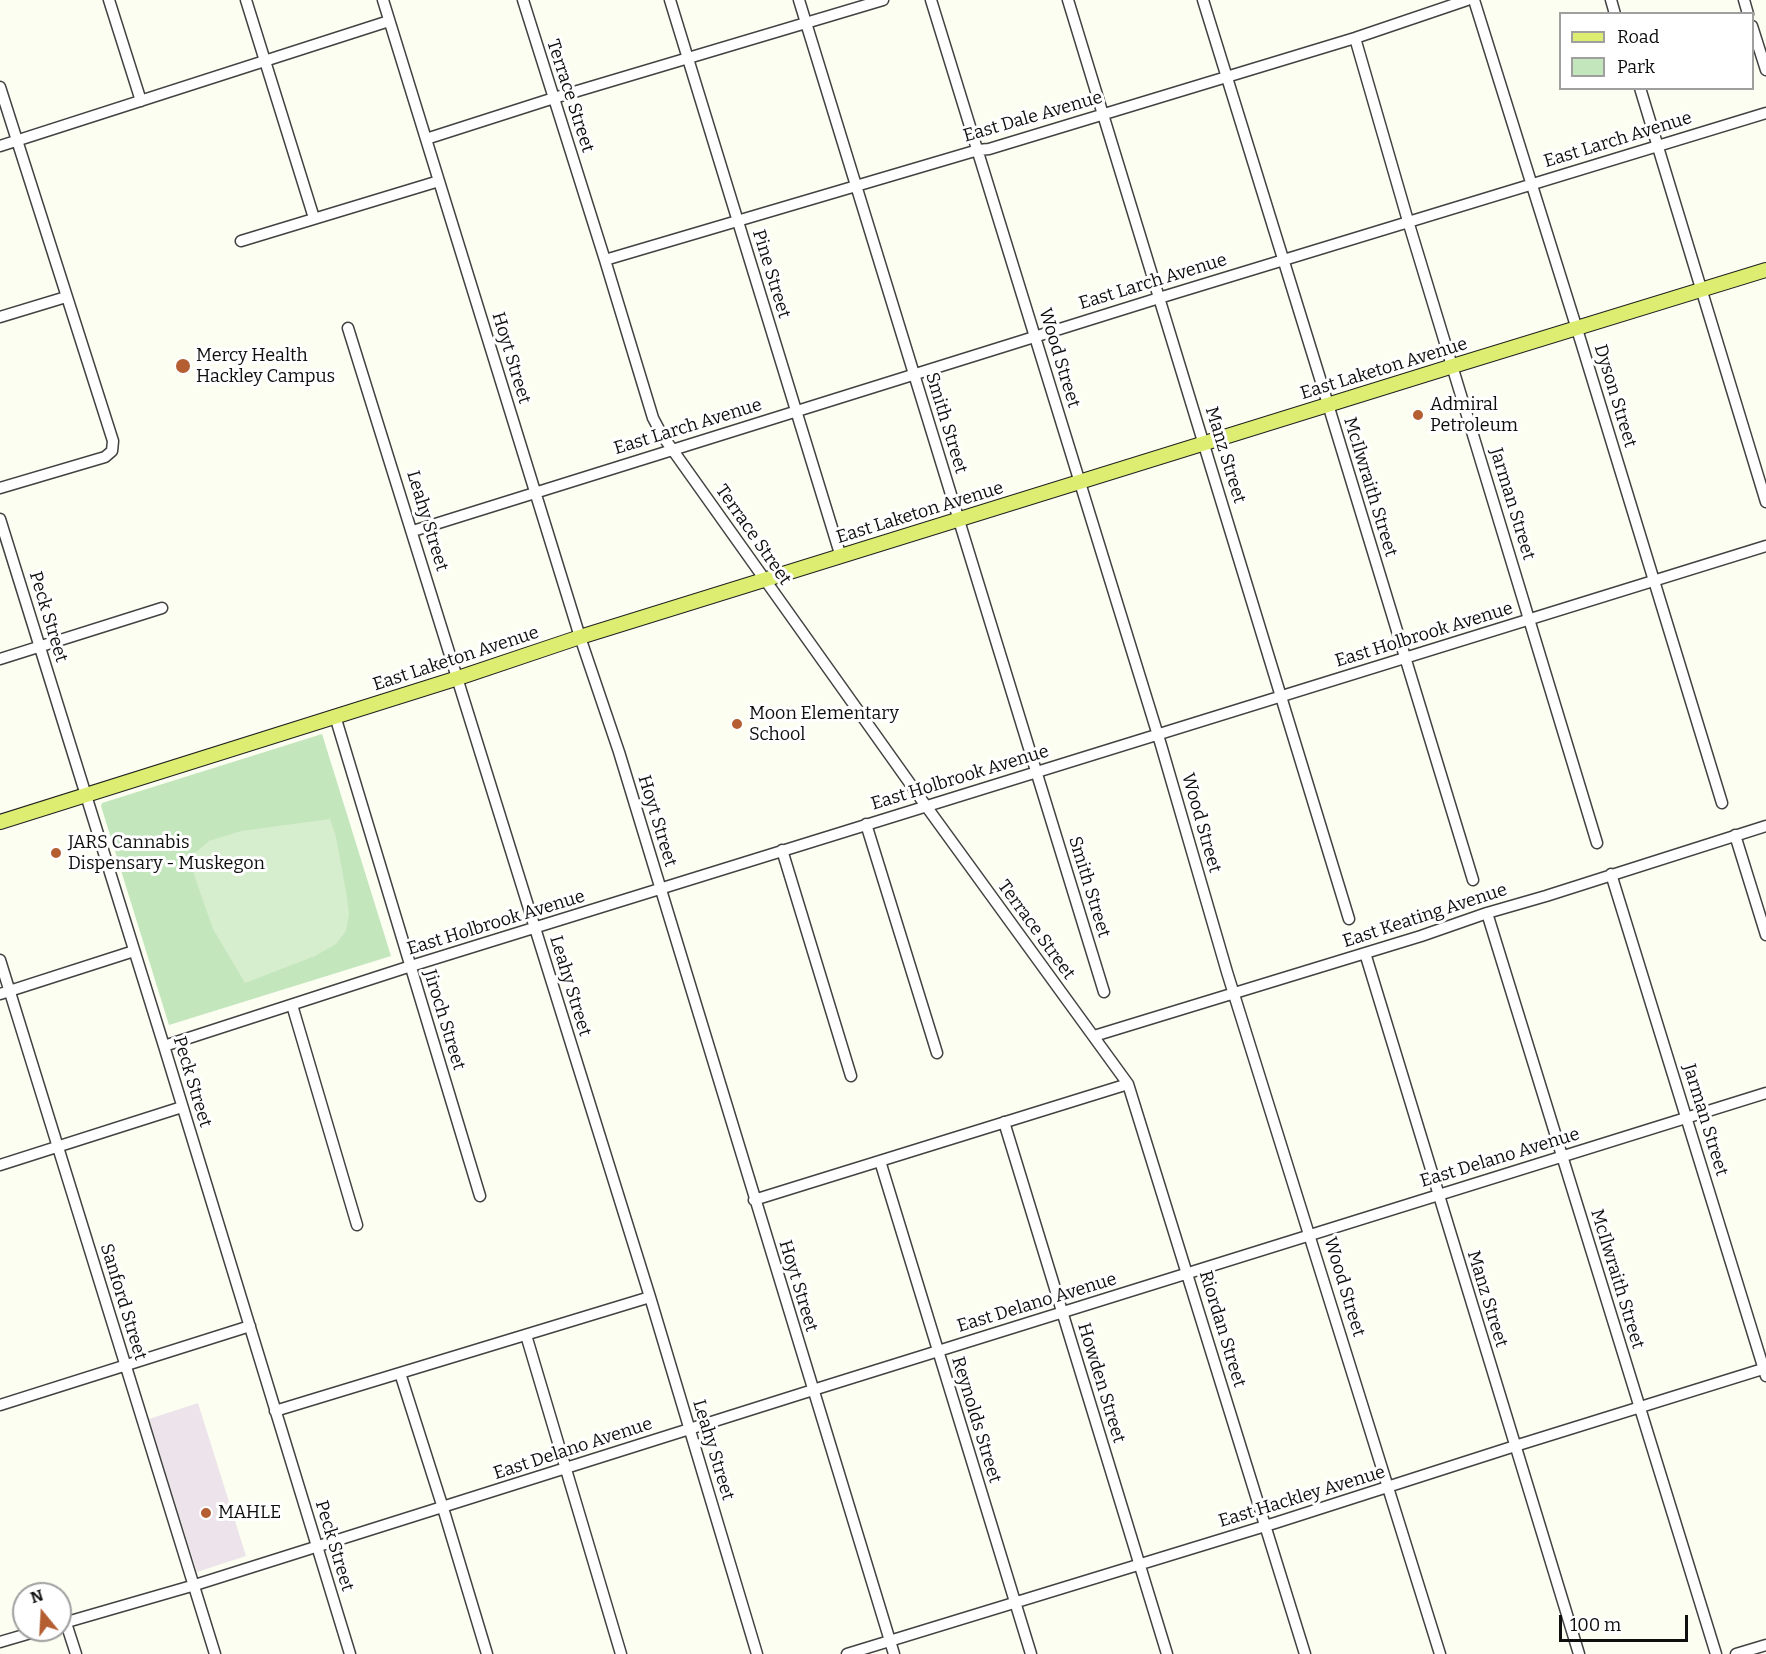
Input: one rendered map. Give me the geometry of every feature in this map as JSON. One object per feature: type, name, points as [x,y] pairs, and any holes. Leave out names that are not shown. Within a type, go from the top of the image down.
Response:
[{"type":"main road","name":"East Laketon Avenue","points":[[0,822],[765,580],[1766,270]]},
{"type":"street","points":[[109,0],[141,100]]},
{"type":"street","points":[[246,0],[314,218]]},
{"type":"street","name":"Hoyt Street","points":[[383,0],[580,638],[618,752],[894,1654]]},
{"type":"street","name":"Terrace Street","points":[[523,0],[652,418],[671,450],[1085,1025]]},
{"type":"street","name":"Pine Street","points":[[670,0],[841,557]]},
{"type":"street","name":"Smith Street","points":[[799,0],[1104,992]]},
{"type":"street","points":[[426,139],[554,98],[883,0]]},
{"type":"street","name":"Wood Street","points":[[932,0],[1158,735],[1234,993],[1440,1654]]},
{"type":"street","name":"Manz Street","points":[[1068,0],[1349,919]]},
{"type":"street","name":"McIlwraith Street","points":[[1203,0],[1473,880]]},
{"type":"street","name":"East Dale Avenue","points":[[605,260],[978,150],[989,149],[1354,38],[1467,0]]},
{"type":"street","name":"Dyson Street","points":[[1474,0],[1722,803]]},
{"type":"street","points":[[0,146],[389,21]]},
{"type":"street","points":[[1754,32],[1766,70]]},
{"type":"street","name":"Jarman Street","points":[[1354,38],[1597,843]]},
{"type":"street","points":[[0,87],[113,441],[112,452],[105,457],[0,488]]},
{"type":"street","points":[[1641,90],[1766,502]]},
{"type":"street","name":"East Larch Avenue","points":[[413,531],[1284,259],[1766,113]]},
{"type":"street","points":[[241,241],[439,181]]},
{"type":"street","points":[[0,317],[66,297]]},
{"type":"street","name":"Leahy Street","points":[[348,328],[650,1297],[757,1654]]},
{"type":"street","name":"Peck Street","points":[[0,519],[350,1654]]},
{"type":"street","name":"East Holbrook Avenue","points":[[164,1046],[782,850],[1766,546]]},
{"type":"street","points":[[0,660],[162,608]]},
{"type":"street","name":"Jiroch Street","points":[[335,716],[480,1196]]},
{"type":"street","points":[[866,824],[937,1053]]},
{"type":"street","name":"East Keating Avenue","points":[[1094,1036],[1421,936],[1487,913],[1766,826]]},
{"type":"street","points":[[1735,836],[1766,935]]},
{"type":"street","points":[[782,850],[851,1076]]},
{"type":"street","name":"Jarman Street","points":[[1611,874],[1765,1371]]},
{"type":"street","name":"McIlwraith Street","points":[[1487,913],[1716,1654]]},
{"type":"street","points":[[5,992],[134,951]]},
{"type":"street","name":"Manz Street","points":[[1365,953],[1579,1654]]},
{"type":"street","name":"Sanford Street","points":[[0,960],[5,992],[58,1147],[215,1654]]},
{"type":"street","points":[[292,1005],[357,1225]]},
{"type":"street","name":"Riordan Street","points":[[1085,1025],[1128,1084],[1305,1654]]},
{"type":"street","points":[[754,1200],[1128,1084]]},
{"type":"street","name":"East Delano Avenue","points":[[72,1620],[195,1586],[1310,1234],[1766,1093]]},
{"type":"street","points":[[0,1165],[182,1107]]},
{"type":"street","name":"Howden Street","points":[[1004,1122],[1167,1654]]},
{"type":"street","name":"Reynolds Street","points":[[880,1161],[1030,1654]]},
{"type":"street","points":[[275,1411],[650,1297]]},
{"type":"street","points":[[1,1402],[250,1326]]},
{"type":"street","points":[[526,1335],[621,1654]]},
{"type":"street","name":"East Hackley Avenue","points":[[847,1654],[1265,1526],[1640,1407],[1765,1371]]},
{"type":"street","points":[[400,1373],[487,1654]]},
{"type":"street","points":[[1736,1654],[1766,1645]]},
{"type":"shaded area","points":[[198,1403],[246,1556],[197,1572],[149,1419]]},
{"type":"green space","points":[[322,734],[391,956],[169,1025],[101,806],[102,803]]},
{"type":"green space","points":[[330,819],[336,837],[347,897],[349,915],[346,931],[336,944],[315,956],[245,983],[213,929],[194,875],[195,853],[209,841],[241,831]]},
{"type":"place","name":"Mercy Health Hackley Campus","points":[[183,366]]},
{"type":"place","name":"Admiral Petroleum","points":[[1418,415]]},
{"type":"place","name":"Moon Elementary School","points":[[737,724]]},
{"type":"place","name":"JARS Cannabis Dispensary - Muskegon","points":[[56,853]]},
{"type":"place","name":"MAHLE","points":[[206,1513]]}]
